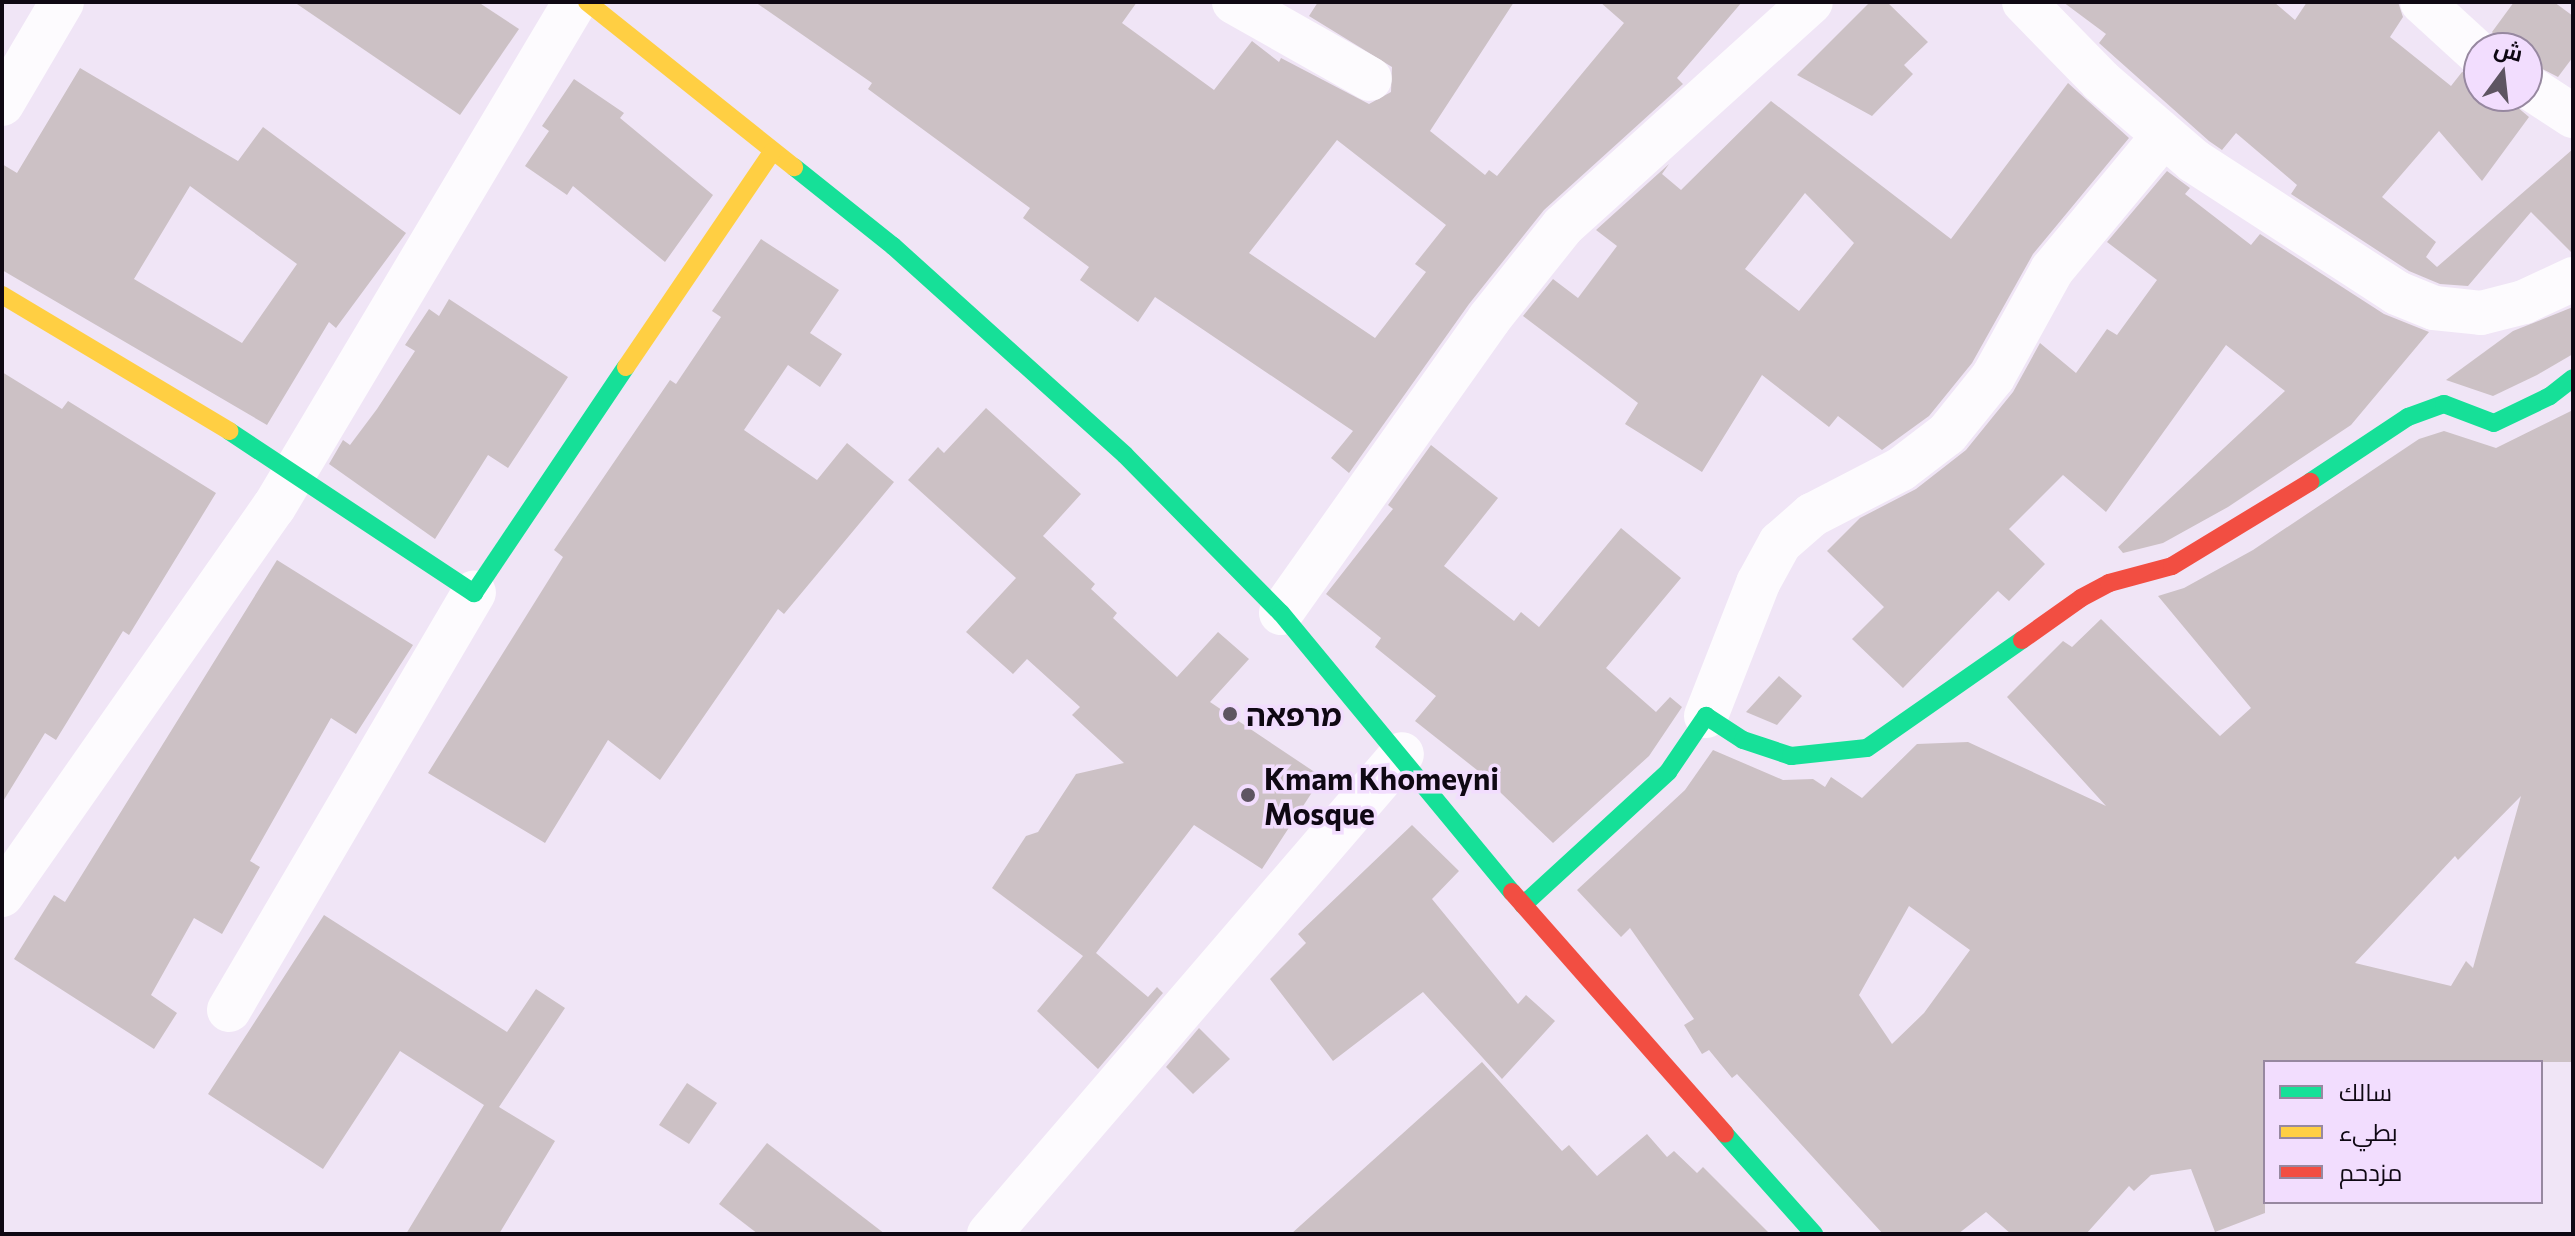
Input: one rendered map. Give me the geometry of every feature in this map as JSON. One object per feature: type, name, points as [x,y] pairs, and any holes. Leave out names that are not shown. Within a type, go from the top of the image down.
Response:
[{"type":"street","points":[[2,104],[62,2]]},
{"type":"street","points":[[2,895],[296,471],[575,2]]},
{"type":"street","points":[[587,2],[997,335],[1281,613],[1402,754],[1523,905],[1814,1234]]},
{"type":"street","points":[[1234,2],[1370,79]]},
{"type":"street","points":[[1281,613],[1489,319],[1563,226],[1811,2]]},
{"type":"street","points":[[2024,2],[2164,135],[2331,254],[2397,293],[2434,308],[2481,313],[2524,302],[2573,279]]},
{"type":"street","points":[[2422,2],[2463,39]]},
{"type":"street","points":[[2543,96],[2573,116]]},
{"type":"street","points":[[1523,905],[1668,772],[1706,716],[1758,583],[1780,543],[1812,515],[1901,469],[1947,434],[1993,377],[2052,270],[2164,135]]},
{"type":"street","points":[[229,1010],[474,593],[772,152]]},
{"type":"street","points":[[2,295],[296,471],[374,530],[474,593]]},
{"type":"street","points":[[1706,716],[1743,740],[1791,756],[1867,748],[2081,598],[2109,583],[2172,566],[2227,535],[2408,417],[2444,404],[2494,423],[2550,396],[2573,378]]},
{"type":"street","points":[[989,1234],[1402,754]]},
{"type":"building","points":[[294,2],[478,2],[519,29],[460,115]]},
{"type":"building","points":[[755,2],[1137,2],[1122,23],[1214,90],[1252,41],[1279,62],[1281,58],[1369,104],[1391,92],[1392,67],[1309,16],[1318,2],[1514,2],[1430,131],[1485,175],[1489,170],[1497,176],[1624,23],[1600,2],[1742,2],[1677,78],[1683,84],[1544,210],[1469,304],[1349,473],[1331,458],[1353,431],[1155,297],[1138,322],[1080,280],[1089,267],[1023,218],[1030,208],[868,89],[872,83]],"holes":[[[1337,140],[1446,225],[1415,264],[1426,272],[1375,338],[1249,253]]]},
{"type":"building","points":[[1870,2],[1887,2],[1928,42],[1904,65],[1913,74],[1872,116],[1797,75]]},
{"type":"building","points":[[2063,2],[2274,2],[2295,20],[2307,2],[2398,2],[2403,17],[2390,37],[2451,86],[2463,72],[2463,112],[2523,112],[2529,117],[2482,181],[2439,131],[2382,197],[2436,242],[2426,257],[2437,267],[2573,149],[2573,254],[2531,212],[2468,286],[2440,284],[2409,271],[2291,194],[2297,185],[2236,133],[2222,150],[2209,141],[2099,43],[2106,34]]},
{"type":"building","points":[[2514,2],[2554,2],[2573,16],[2573,57],[2558,77],[2543,69],[2543,32],[2492,32]]},
{"type":"building","points":[[80,68],[238,161],[263,127],[406,233],[336,328],[329,322],[267,425],[2,270],[2,164],[17,173]],"holes":[[[190,186],[297,264],[242,343],[134,279]]]},
{"type":"building","points":[[574,79],[624,113],[620,118],[713,195],[665,262],[573,186],[567,195],[525,166],[549,131],[542,126]]},
{"type":"building","points":[[2068,83],[2129,138],[2033,254],[1972,363],[1929,416],[1882,450],[1838,416],[1829,427],[1762,375],[1702,472],[1625,424],[1638,403],[1523,316],[1553,279],[1578,298],[1617,246],[1596,230],[1669,164],[1662,174],[1681,190],[1771,101],[1951,239]],"holes":[[[1805,193],[1854,243],[1799,311],[1745,269]]]},
{"type":"building","points":[[2167,171],[2190,188],[2185,194],[2251,245],[2260,234],[2384,314],[2429,332],[2351,425],[2228,507],[2163,543],[2123,553],[2118,547],[2285,391],[2226,345],[2106,512],[2063,475],[2009,529],[2045,564],[2009,601],[1998,591],[1903,688],[1852,639],[1884,607],[1827,551],[1860,518],[1916,489],[1966,450],[2013,392],[2040,343],[2076,373],[2107,329],[2117,335],[2157,280],[2107,242]]},
{"type":"building","points":[[761,239],[839,290],[810,333],[842,354],[820,387],[788,365],[744,430],[817,480],[847,443],[894,482],[784,614],[778,609],[660,780],[608,740],[545,843],[428,773],[563,557],[554,550],[670,380],[676,384],[721,317],[712,311]]},
{"type":"building","points":[[449,299],[568,377],[508,468],[488,455],[435,539],[329,464],[343,440],[350,445],[415,351],[405,345],[429,309],[439,316]]},
{"type":"building","points":[[2573,307],[2573,354],[2537,375],[2493,396],[2446,380],[2513,331]]},
{"type":"building","points":[[2,372],[62,409],[68,401],[216,493],[129,635],[123,631],[56,740],[45,733],[2,803]]},
{"type":"building","points":[[986,408],[1081,494],[1043,536],[1095,584],[1091,589],[1117,613],[1113,618],[1177,677],[1218,632],[1249,659],[1210,702],[1322,777],[1262,869],[1194,825],[1096,953],[1148,997],[1157,987],[1163,993],[1098,1069],[1037,1011],[1083,956],[992,888],[1026,836],[1038,832],[1076,774],[1124,763],[1072,715],[1080,707],[1027,659],[1013,674],[966,632],[1016,578],[908,480],[938,447],[944,453]]},
{"type":"building","points":[[2573,410],[2573,1062],[2263,1060],[2265,1213],[2215,1232],[2191,1169],[2151,1175],[2134,1191],[2129,1186],[2086,1234],[2011,1234],[1986,1212],[1958,1234],[1883,1234],[1737,1074],[1732,1078],[1709,1050],[1702,1054],[1684,1025],[1694,1019],[1630,928],[1621,937],[1577,890],[1685,790],[1713,750],[1783,780],[1813,779],[1825,787],[1831,777],[1862,798],[1917,744],[1968,742],[2106,806],[2007,697],[2063,641],[2072,647],[2101,619],[2220,736],[2251,708],[2158,596],[2184,588],[2253,550],[2419,439],[2444,431],[2496,448]],"holes":[[[2521,796],[2473,968],[2466,961],[2451,986],[2355,963],[2455,856],[2458,860]],[[1909,906],[1970,950],[1924,1013],[1892,1044],[1859,995]]]},
{"type":"building","points":[[1431,445],[1498,498],[1444,566],[1514,621],[1521,612],[1539,627],[1621,528],[1681,578],[1606,668],[1656,712],[1670,697],[1682,707],[1649,756],[1553,843],[1477,770],[1415,721],[1436,696],[1375,647],[1381,638],[1326,594],[1393,509],[1388,505]]},
{"type":"building","points":[[277,560],[413,645],[356,734],[331,718],[250,861],[260,867],[222,934],[194,918],[151,995],[177,1013],[154,1049],[14,959],[54,895],[65,902]]},
{"type":"building","points":[[1779,676],[1802,696],[1777,725],[1746,712]]},
{"type":"building","points":[[1412,825],[1459,871],[1432,899],[1518,1004],[1526,995],[1555,1021],[1502,1079],[1423,992],[1333,1061],[1270,979],[1306,943],[1298,934]]},
{"type":"building","points":[[324,915],[507,1032],[536,989],[565,1008],[499,1107],[555,1141],[499,1234],[406,1234],[484,1105],[400,1051],[323,1169],[208,1094]]},
{"type":"building","points":[[1199,1028],[1230,1059],[1193,1094],[1166,1067]]},
{"type":"building","points":[[1482,1062],[1562,1151],[1569,1145],[1597,1176],[1647,1134],[1667,1157],[1674,1151],[1697,1173],[1703,1167],[1770,1234],[1291,1234]]},
{"type":"building","points":[[687,1083],[717,1103],[689,1144],[659,1125]]},
{"type":"building","points":[[767,1143],[885,1234],[758,1234],[719,1204]]},
{"type":"traffic: fast","points":[[794,167],[893,246],[1125,455],[1281,613],[1512,892]]},
{"type":"traffic: fast","points":[[229,431],[474,593],[626,367]]},
{"type":"traffic: fast","points":[[2310,482],[2408,417],[2444,404],[2494,423],[2550,396],[2573,378]]},
{"type":"traffic: fast","points":[[1523,905],[1668,772],[1706,716],[1743,740],[1791,756],[1867,748],[2022,640]]},
{"type":"traffic: fast","points":[[1725,1134],[1814,1234]]},
{"type":"traffic: slow","points":[[587,2],[794,167]]},
{"type":"traffic: slow","points":[[626,367],[772,152]]},
{"type":"traffic: slow","points":[[2,295],[229,431]]},
{"type":"traffic: jam","points":[[2022,640],[2081,598],[2109,583],[2172,566],[2310,482]]},
{"type":"traffic: jam","points":[[1512,892],[1725,1134]]},
{"type":"place","name":"מרפאה","points":[[1230,714]]},
{"type":"place","name":"Kmam Khomeyni Mosque","points":[[1248,795]]}]
